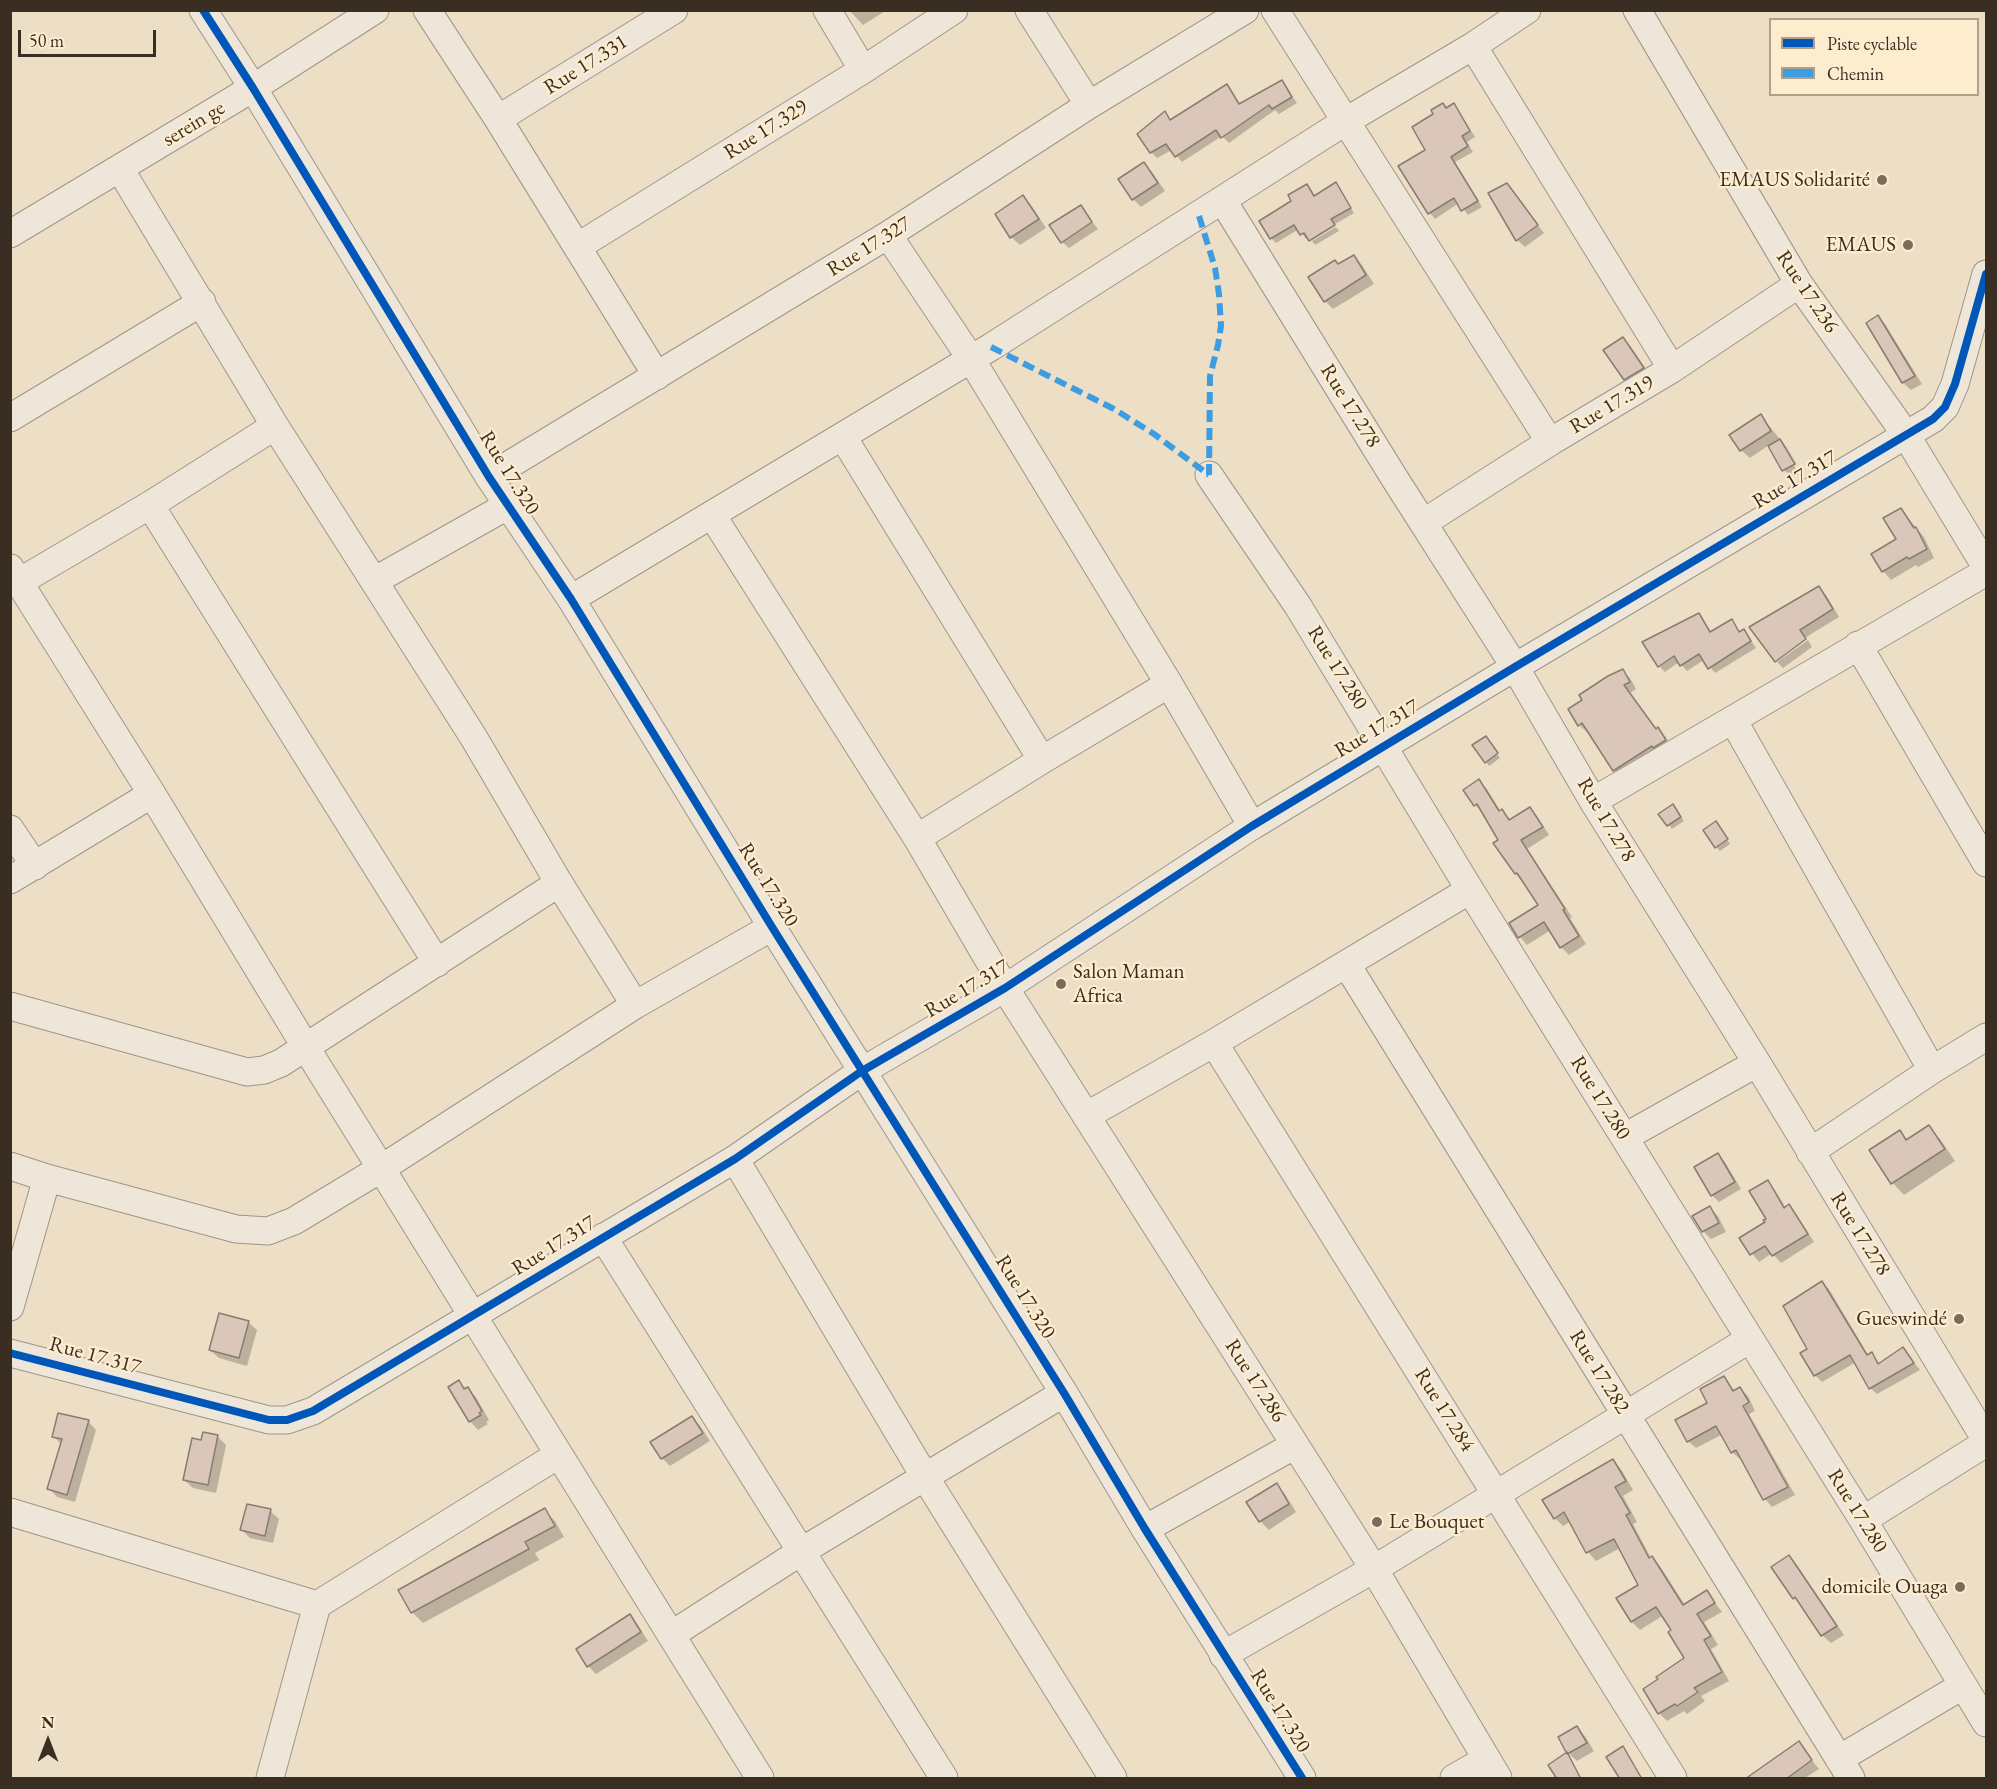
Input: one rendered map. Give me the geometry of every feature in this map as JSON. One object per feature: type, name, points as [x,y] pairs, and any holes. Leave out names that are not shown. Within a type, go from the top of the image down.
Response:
[{"type":"street","name":"Rue 17.320","points":[[203,10],[253,88],[507,506],[571,599],[772,927],[1302,1779]]},
{"type":"street","name":"serein ge","points":[[10,234],[253,88],[375,10]]},
{"type":"street","points":[[427,10],[498,118],[657,376]]},
{"type":"street","name":"Rue 17.331","points":[[498,118],[674,10]]},
{"type":"street","points":[[827,10],[863,70]]},
{"type":"street","name":"Rue 17.329","points":[[577,247],[863,70],[954,10]]},
{"type":"street","points":[[1029,10],[1089,105]]},
{"type":"street","name":"Rue 17.327","points":[[489,477],[888,235],[1089,105],[1245,10]]},
{"type":"street","points":[[1275,10],[1550,442]]},
{"type":"street","points":[[571,599],[971,359],[1346,121],[1473,46],[1527,10]]},
{"type":"street","name":"Rue 17.236","points":[[1637,10],[1799,284],[1906,435],[1986,567]]},
{"type":"street","points":[[1473,46],[1672,369]]},
{"type":"street","points":[[120,169],[202,302],[274,426],[474,738],[559,883],[635,1005]]},
{"type":"street","name":"Rue 17.278","points":[[1223,201],[1515,667],[1593,801],[1757,1063],[1986,1441]]},
{"type":"street","points":[[888,235],[971,359],[1170,684],[1252,826]]},
{"type":"street","name":"Rue 17.317","points":[[10,1353],[268,1420],[287,1420],[313,1411],[735,1159],[862,1071],[1005,988],[1252,826],[1933,419],[1946,407],[1955,384],[1986,274]]},
{"type":"street","name":"Rue 17.319","points":[[1423,523],[1550,442],[1672,369],[1799,284]]},
{"type":"street","points":[[10,418],[202,302]]},
{"type":"street","points":[[274,426],[150,505],[15,575],[760,1779]]},
{"type":"street","points":[[843,437],[1042,760]]},
{"type":"street","name":"Rue 17.280","points":[[1209,476],[1298,606],[1470,890],[1863,1520],[1986,1722]]},
{"type":"street","points":[[150,505],[437,963]]},
{"type":"street","points":[[374,580],[507,506]]},
{"type":"street","name":"Rue 17.286","points":[[712,515],[917,838],[1005,988],[1374,1569],[1493,1769]]},
{"type":"street","points":[[1593,801],[1858,645],[1986,573]]},
{"type":"street","points":[[1858,645],[1986,863]]},
{"type":"street","points":[[917,838],[1170,684]]},
{"type":"street","points":[[1733,720],[1932,1070]]},
{"type":"street","points":[[10,880],[152,794]]},
{"type":"street","points":[[10,829],[34,866]]},
{"type":"street","points":[[10,1006],[247,1072],[264,1070],[281,1063],[559,883]]},
{"type":"street","points":[[1086,1116],[1347,965],[1470,890]]},
{"type":"street","points":[[10,1166],[236,1229],[268,1231],[294,1221],[635,1005],[772,927]]},
{"type":"street","name":"Rue 17.282","points":[[1347,965],[1845,1769]]},
{"type":"street","points":[[1810,1152],[1986,1036]]},
{"type":"street","name":"Rue 17.284","points":[[1214,1043],[1497,1494],[1672,1779]]},
{"type":"street","points":[[1625,1137],[1757,1063]]},
{"type":"street","points":[[735,1159],[925,1477],[1113,1779]]},
{"type":"street","points":[[10,1307],[47,1178]]},
{"type":"street","points":[[603,1237],[944,1779]]},
{"type":"street","points":[[1223,1654],[1374,1569],[1750,1339]]},
{"type":"street","points":[[671,1635],[802,1551],[1064,1393]]},
{"type":"street","points":[[1863,1520],[1986,1441]]},
{"type":"street","points":[[1145,1529],[1295,1445]]},
{"type":"street","points":[[270,1779],[317,1605],[558,1455]]},
{"type":"street","points":[[10,1512],[317,1605]]},
{"type":"street","points":[[1845,1769],[1962,1686]]},
{"type":"street","points":[[1454,1779],[1493,1769]]},
{"type":"building","points":[[1282,80],[1292,97],[1272,109],[1269,105],[1221,138],[1216,130],[1175,157],[1166,144],[1150,153],[1137,134],[1165,111],[1170,120],[1227,84],[1239,104]]},
{"type":"building","points":[[1443,103],[1446,108],[1454,103],[1470,131],[1462,136],[1468,146],[1451,157],[1478,201],[1461,211],[1454,198],[1428,214],[1398,166],[1425,150],[1412,127],[1433,114],[1431,110]]},
{"type":"building","points":[[1144,162],[1158,183],[1132,200],[1118,179]]},
{"type":"building","points":[[1336,182],[1351,208],[1331,219],[1335,225],[1309,241],[1304,233],[1300,235],[1294,225],[1270,239],[1259,221],[1291,201],[1288,195],[1307,184],[1314,196]]},
{"type":"building","points":[[1507,183],[1538,225],[1516,241],[1488,193]]},
{"type":"building","points":[[1023,195],[1039,219],[1010,238],[995,214]]},
{"type":"building","points":[[1081,205],[1092,222],[1061,243],[1049,225]]},
{"type":"building","points":[[1354,255],[1366,275],[1324,302],[1308,277],[1335,260],[1338,264]]},
{"type":"building","points":[[1878,315],[1915,376],[1902,383],[1866,323]]},
{"type":"building","points":[[1623,337],[1644,368],[1624,380],[1603,350]]},
{"type":"building","points":[[1761,414],[1771,431],[1740,451],[1729,435]]},
{"type":"building","points":[[1780,439],[1795,464],[1782,471],[1768,446]]},
{"type":"building","points":[[1901,508],[1914,528],[1916,527],[1927,549],[1909,559],[1907,557],[1882,572],[1871,554],[1896,539],[1883,518]]},
{"type":"building","points":[[1819,586],[1833,609],[1800,630],[1806,639],[1775,662],[1749,627]]},
{"type":"building","points":[[1699,613],[1710,632],[1732,619],[1739,632],[1744,629],[1751,641],[1708,669],[1699,654],[1680,666],[1674,656],[1658,667],[1642,642]]},
{"type":"building","points":[[1623,669],[1630,682],[1624,685],[1666,740],[1653,748],[1652,746],[1613,771],[1582,723],[1578,726],[1568,709],[1582,700],[1579,695]]},
{"type":"building","points":[[1486,736],[1498,753],[1485,763],[1472,745]]},
{"type":"building","points":[[1479,779],[1499,811],[1502,809],[1509,820],[1530,807],[1543,827],[1521,840],[1565,909],[1563,910],[1579,936],[1560,948],[1544,922],[1518,938],[1509,923],[1538,905],[1517,873],[1515,874],[1493,843],[1498,840],[1477,804],[1474,806],[1463,790]]},
{"type":"building","points":[[1673,804],[1681,817],[1667,826],[1658,814]]},
{"type":"building","points":[[1716,821],[1728,839],[1715,848],[1703,830]]},
{"type":"building","points":[[1929,1125],[1945,1149],[1891,1184],[1869,1150],[1900,1130],[1906,1140]]},
{"type":"building","points":[[1718,1153],[1735,1182],[1711,1196],[1694,1167]]},
{"type":"building","points":[[1768,1180],[1784,1208],[1789,1204],[1808,1234],[1772,1256],[1765,1246],[1750,1255],[1739,1238],[1765,1222],[1763,1220],[1766,1219],[1749,1191]]},
{"type":"building","points":[[1710,1206],[1719,1223],[1702,1232],[1692,1216]]},
{"type":"building","points":[[1822,1281],[1867,1355],[1872,1352],[1878,1364],[1903,1347],[1914,1363],[1869,1389],[1850,1355],[1814,1376],[1800,1353],[1807,1349],[1783,1306]]},
{"type":"building","points":[[219,1313],[249,1321],[239,1358],[209,1350]]},
{"type":"building","points":[[1724,1376],[1733,1391],[1740,1387],[1749,1402],[1743,1406],[1788,1487],[1763,1500],[1736,1450],[1731,1453],[1716,1426],[1687,1442],[1675,1420],[1707,1403],[1700,1389]]},
{"type":"building","points":[[459,1380],[464,1389],[468,1387],[482,1411],[479,1413],[481,1415],[469,1422],[448,1387]]},
{"type":"building","points":[[58,1413],[89,1420],[67,1495],[47,1489],[62,1439],[52,1437]]},
{"type":"building","points":[[692,1416],[703,1433],[661,1459],[650,1442]]},
{"type":"building","points":[[203,1432],[218,1435],[208,1485],[183,1480],[192,1438],[201,1440]]},
{"type":"building","points":[[1613,1459],[1626,1481],[1615,1487],[1630,1513],[1626,1515],[1649,1558],[1652,1556],[1683,1605],[1707,1590],[1715,1603],[1697,1614],[1711,1636],[1704,1640],[1722,1672],[1694,1688],[1698,1692],[1677,1706],[1675,1704],[1658,1714],[1643,1689],[1684,1658],[1668,1632],[1671,1630],[1656,1607],[1631,1622],[1616,1598],[1638,1585],[1614,1539],[1586,1553],[1564,1512],[1554,1519],[1542,1500]]},
{"type":"building","points":[[1277,1483],[1289,1504],[1259,1522],[1246,1502]]},
{"type":"building","points":[[247,1504],[271,1509],[265,1536],[240,1530]]},
{"type":"building","points":[[545,1508],[555,1526],[525,1542],[529,1549],[411,1613],[398,1590]]},
{"type":"building","points":[[1789,1555],[1837,1626],[1821,1636],[1795,1597],[1793,1599],[1771,1567]]},
{"type":"building","points":[[630,1614],[641,1632],[587,1667],[576,1649]]},
{"type":"building","points":[[1577,1726],[1587,1743],[1567,1754],[1558,1737]]},
{"type":"building","points":[[1799,1741],[1812,1760],[1786,1779],[1745,1779]]},
{"type":"building","points":[[1623,1746],[1642,1779],[1620,1779],[1606,1757]]},
{"type":"building","points":[[1567,1752],[1581,1779],[1557,1779],[1548,1765]]},
{"type":"marked path","points":[[1199,216],[1215,268],[1221,326],[1210,376],[1209,475]]},
{"type":"marked path","points":[[991,347],[1114,409],[1154,434],[1209,475]]},
{"type":"cycle path","points":[[203,10],[253,88],[489,477],[571,599],[772,927],[1064,1393],[1145,1529],[1302,1778]]},
{"type":"cycle path","points":[[10,1353],[269,1420],[287,1420],[313,1411],[735,1159],[862,1071],[1005,988],[1252,826],[1933,419],[1945,407],[1955,384],[1986,274]]},
{"type":"place","name":"EMAUS Solidarité","points":[[1882,180]]},
{"type":"place","name":"EMAUS","points":[[1908,245]]},
{"type":"place","name":"Salon Maman Africa","points":[[1061,984]]},
{"type":"place","name":"Gueswindé","points":[[1959,1319]]},
{"type":"place","name":"Le Bouquet","points":[[1377,1522]]},
{"type":"place","name":"domicile Ouaga","points":[[1960,1587]]}]
